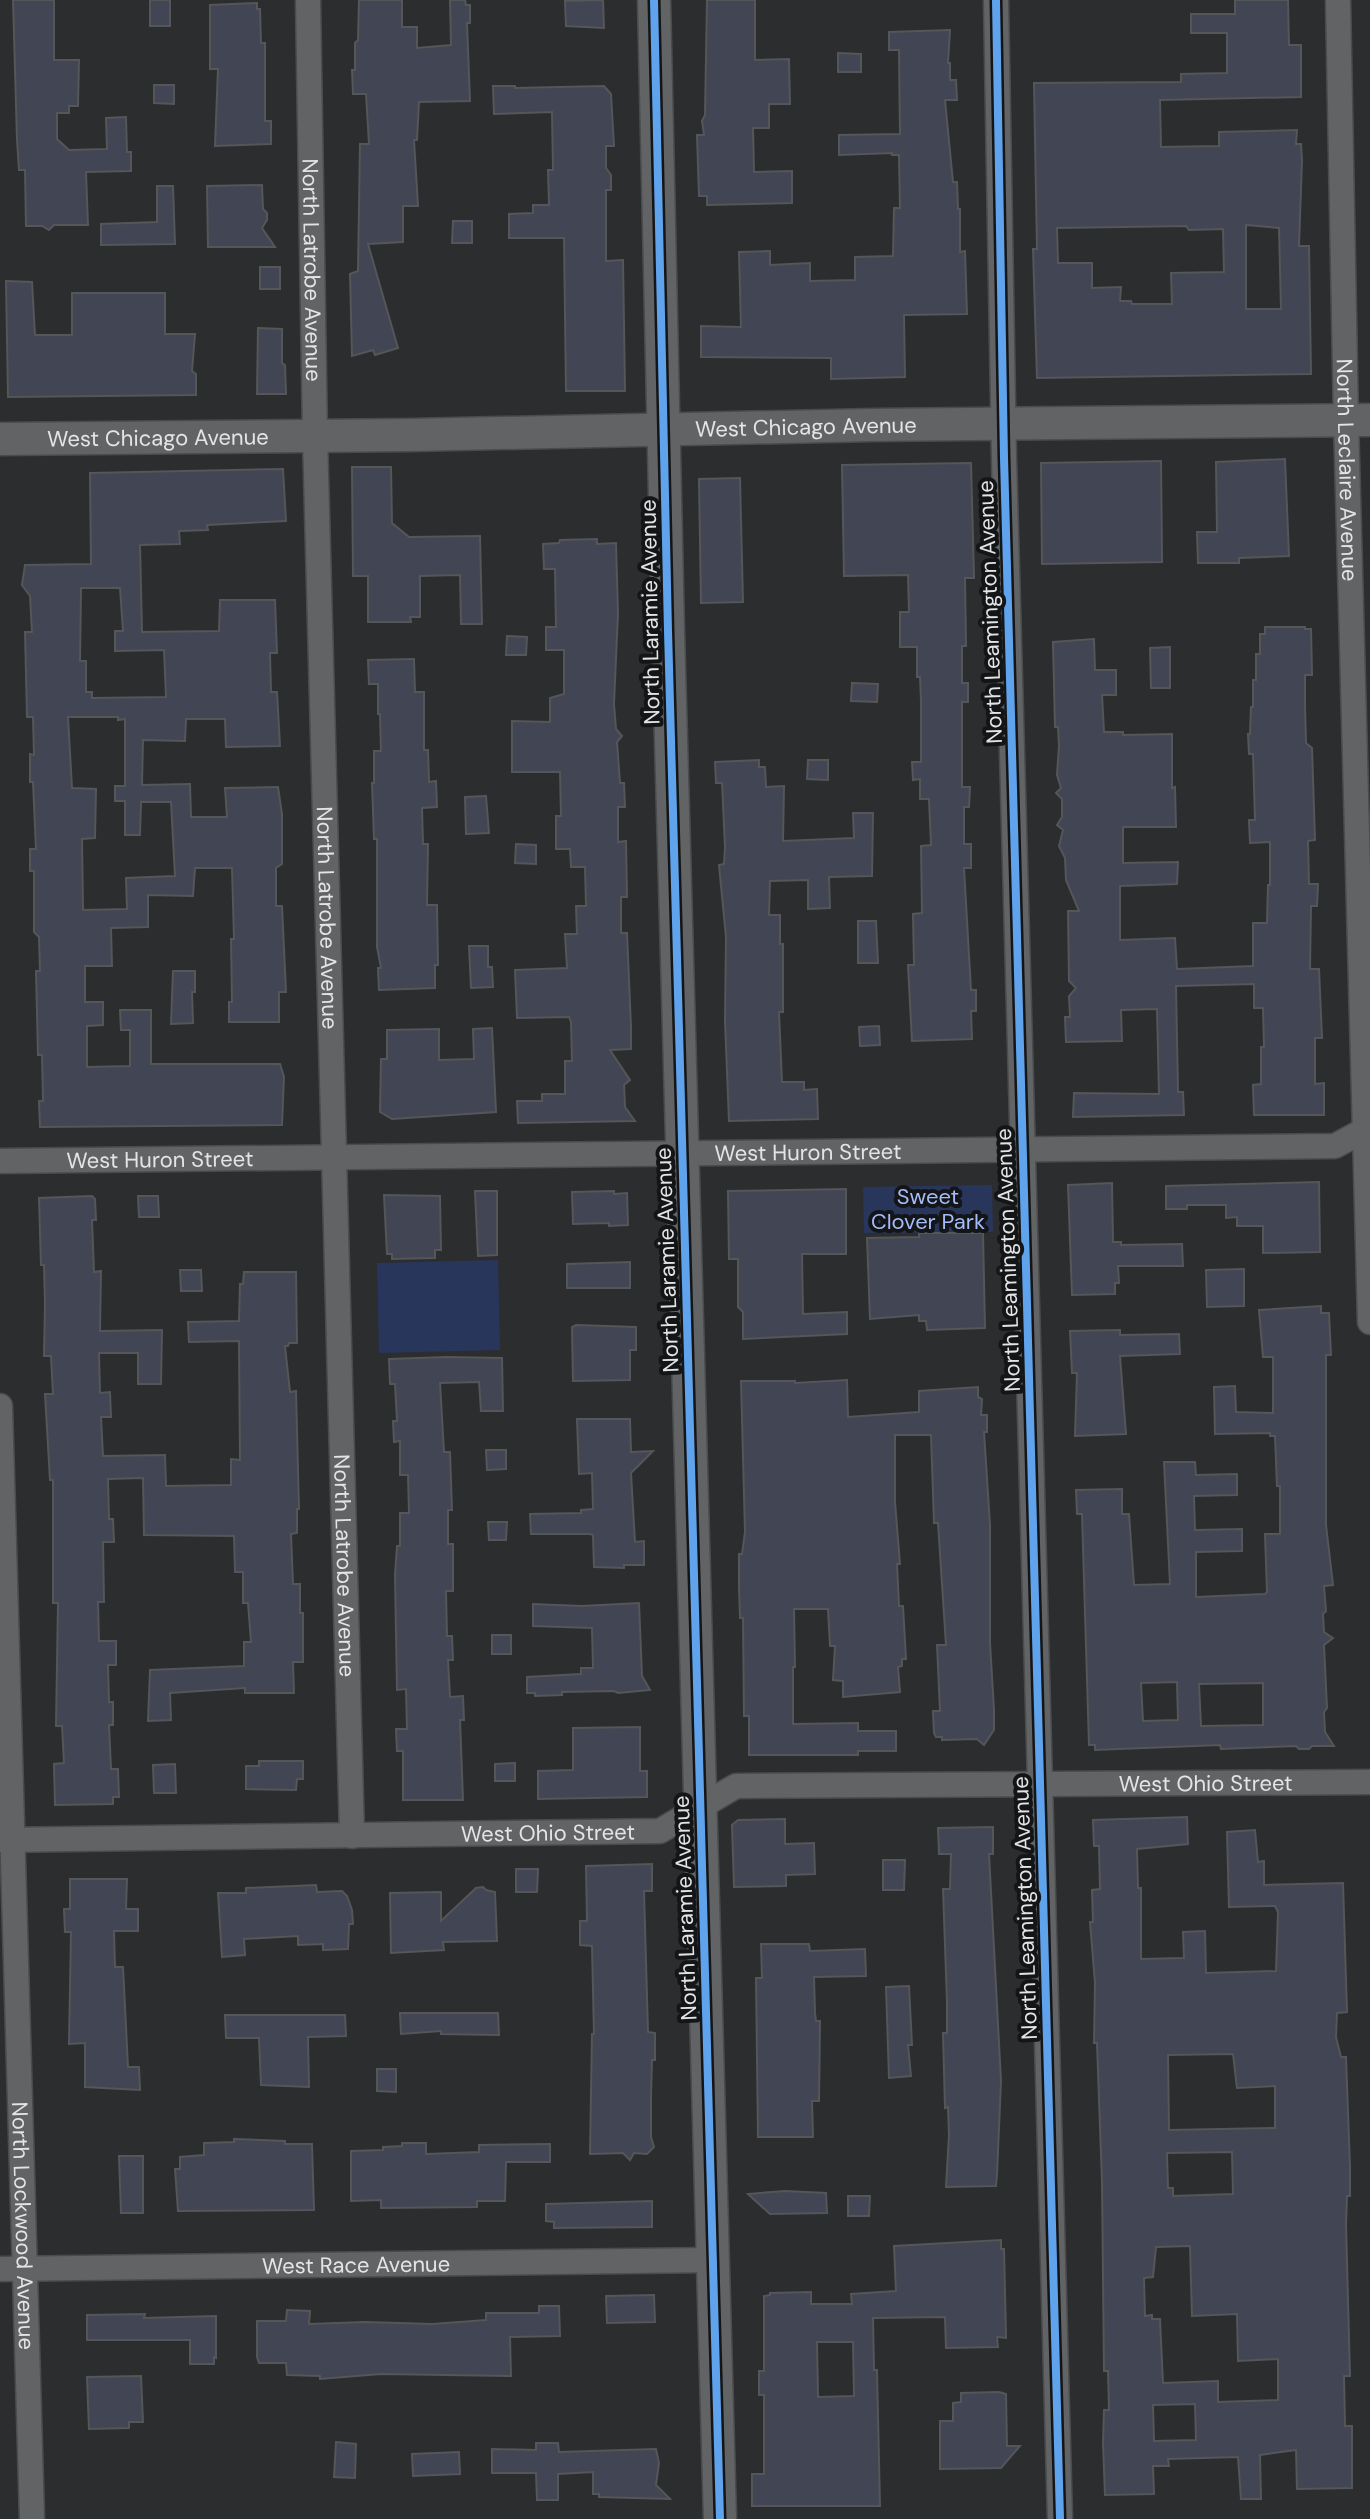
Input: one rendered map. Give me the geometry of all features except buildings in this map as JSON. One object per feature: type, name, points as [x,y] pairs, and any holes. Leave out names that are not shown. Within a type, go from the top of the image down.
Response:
[{"type":"street","name":"North Latrobe Avenue","points":[[308,0],[315,436],[352,1836]]},
{"type":"street","name":"North Laramie Avenue","points":[[654,0],[720,2519]]},
{"type":"street","name":"North Leamington Avenue","points":[[996,0],[1003,424],[1060,2519]]},
{"type":"street","name":"North Leclaire Avenue","points":[[1338,0],[1358,420],[1370,1322]]},
{"type":"street","name":"West Chicago Avenue","points":[[0,439],[1358,420]]},
{"type":"street","name":"West Huron Street","points":[[0,1161],[1335,1146],[1368,1129]]},
{"type":"street","name":"North Lockwood Avenue","points":[[0,1406],[6,1840],[25,2269],[32,2519]]},
{"type":"street","name":"West Ohio Street","points":[[6,1840],[660,1831],[736,1786],[1370,1782]]},
{"type":"street","name":"West Race Avenue","points":[[0,2269],[713,2260]]},
{"type":"green space","name":"Sweet Clover Park","points":[[992,1185],[993,1232],[864,1233],[863,1187]]},
{"type":"green space","points":[[498,1260],[500,1350],[379,1353],[377,1263]]},
{"type":"cycle path","points":[[654,0],[668,631],[720,2519]]},
{"type":"cycle path","points":[[996,0],[1004,458],[1060,2519]]}]
